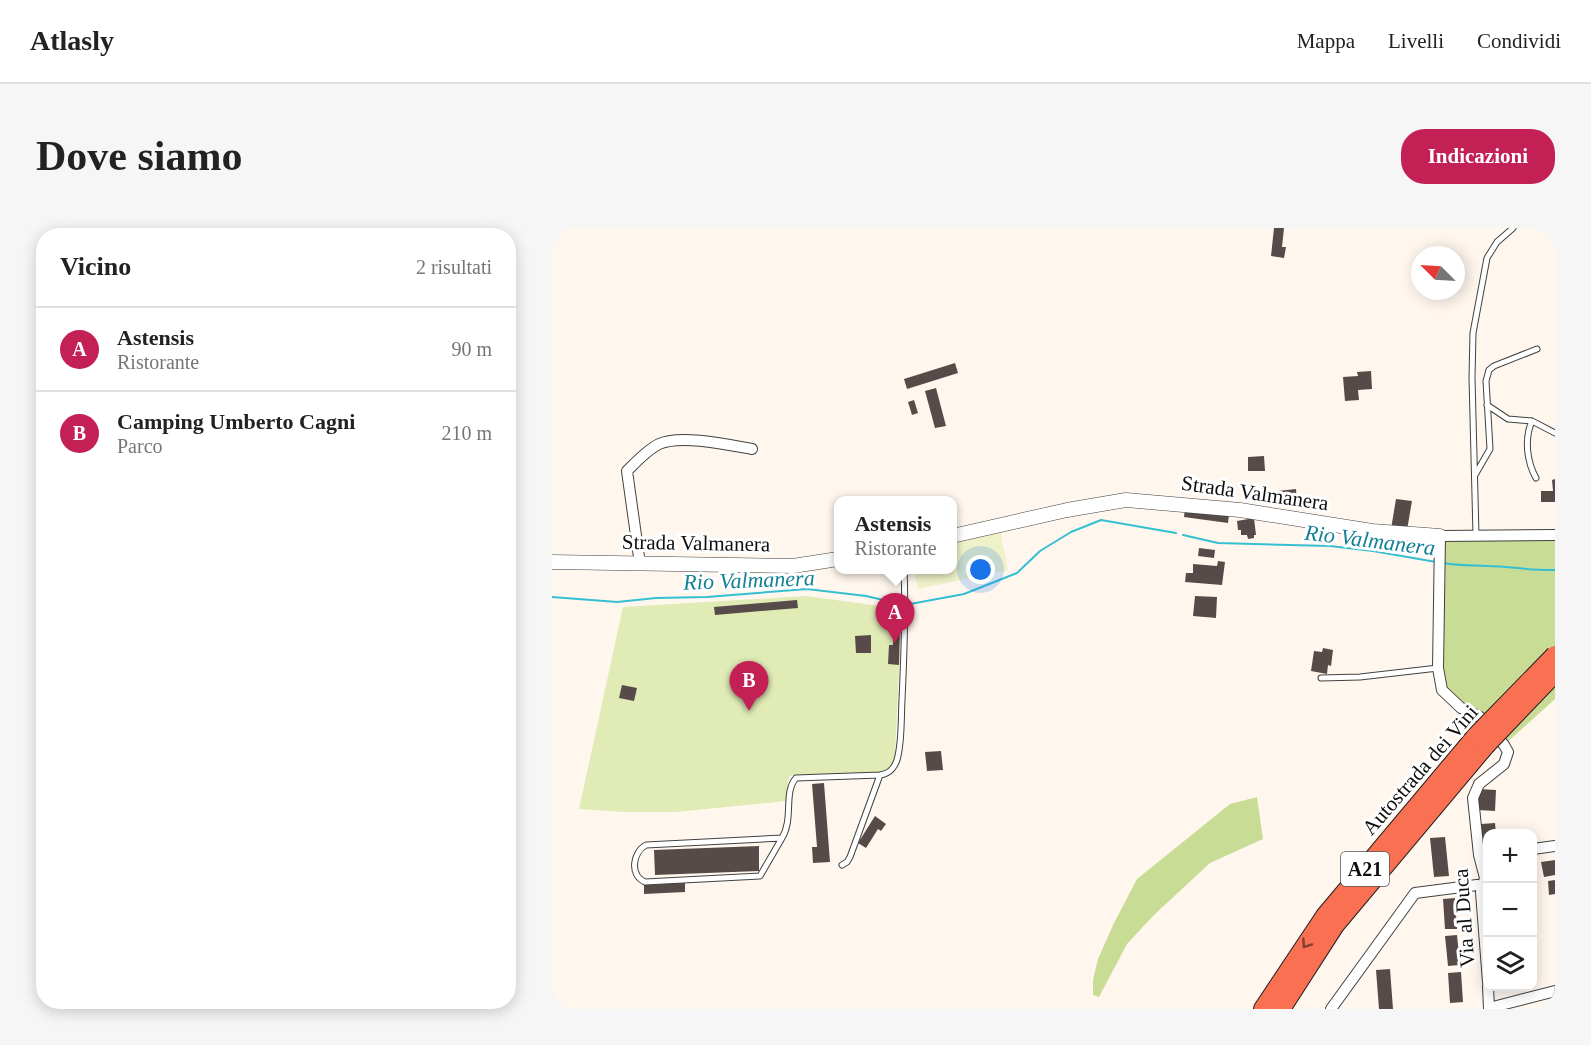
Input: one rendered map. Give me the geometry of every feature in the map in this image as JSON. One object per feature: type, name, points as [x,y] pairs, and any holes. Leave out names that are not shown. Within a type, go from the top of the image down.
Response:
[{"type":"highway","name":"Autostrada dei Vini","points":[[1263,1009],[1325,916],[1555,655]]},
{"type":"highway","name":"Autostrada dei Vini","points":[[1281,1009],[1335,925],[1481,741],[1555,673]]},
{"type":"street","points":[[640,564],[627,471],[647,452],[666,442],[699,441],[752,449]]},
{"type":"street","name":"Strada Valmanera","points":[[957,535],[1067,510],[1126,500],[1239,510],[1372,531],[1440,536],[1555,535]]},
{"type":"street","name":"Via al Duca","points":[[1440,536],[1438,668],[1442,690],[1461,708],[1480,717],[1508,752],[1504,764],[1479,784],[1473,798],[1483,855]]},
{"type":"street","name":"Strada Valmanera","points":[[552,562],[793,566],[834,560]]},
{"type":"street","points":[[1537,848],[1555,846]]},
{"type":"street","name":"Via al Duca","points":[[1483,883],[1485,937]]},
{"type":"street","points":[[1331,1009],[1415,892],[1482,886]]},
{"type":"street","name":"Via al Duca","points":[[1488,991],[1489,1008]]},
{"type":"street","points":[[1489,1008],[1555,991]]},
{"type":"lane","points":[[1476,535],[1473,333],[1487,258],[1497,242],[1513,228]]},
{"type":"lane","points":[[1474,477],[1490,449],[1486,381],[1489,370],[1538,349]]},
{"type":"lane","points":[[1487,405],[1508,419],[1532,421],[1555,433]]},
{"type":"lane","points":[[1532,421],[1529,429],[1528,454],[1530,468],[1536,478]]},
{"type":"lane","points":[[782,838],[646,845],[639,848],[635,858],[636,875],[645,882],[760,876],[782,838],[788,824],[790,792],[796,778],[880,775],[892,769],[898,756],[904,661],[904,574]]},
{"type":"lane","points":[[1321,678],[1360,677],[1438,668]]},
{"type":"lane","points":[[842,865],[850,857],[880,775]]},
{"type":"green space","points":[[1000,530],[1008,570],[918,589],[915,574],[957,574],[957,539]]},
{"type":"green space","points":[[1555,535],[1555,699],[1504,745],[1442,690],[1440,536]]},
{"type":"green space","points":[[806,596],[902,609],[895,755],[892,765],[884,773],[789,776],[786,801],[676,812],[579,809],[623,607]]},
{"type":"green space","points":[[1257,797],[1263,839],[1210,863],[1154,915],[1127,944],[1099,997],[1093,995],[1093,980],[1098,959],[1137,879],[1230,804]]},
{"type":"building","points":[[1274,228],[1284,228],[1282,247],[1286,247],[1284,258],[1271,256]]},
{"type":"building","points":[[955,363],[958,373],[907,389],[904,379]]},
{"type":"building","points":[[1371,371],[1372,389],[1358,390],[1359,400],[1345,401],[1343,377],[1358,376],[1357,372]]},
{"type":"building","points":[[936,388],[946,426],[935,428],[925,391]]},
{"type":"building","points":[[914,400],[918,413],[912,415],[908,402]]},
{"type":"building","points":[[1264,456],[1265,471],[1248,471],[1248,457]]},
{"type":"building","points":[[1555,479],[1555,502],[1541,502],[1541,491],[1553,491],[1552,480]]},
{"type":"building","points":[[1296,489],[1297,505],[1279,506],[1278,491]]},
{"type":"building","points":[[1396,499],[1412,501],[1407,530],[1391,529]]},
{"type":"building","points":[[1185,508],[1229,514],[1228,523],[1184,517]]},
{"type":"building","points":[[1254,518],[1256,535],[1248,539],[1247,535],[1241,535],[1237,521]]},
{"type":"building","points":[[1199,548],[1215,550],[1214,558],[1198,556]]},
{"type":"building","points":[[1218,561],[1225,562],[1222,585],[1185,582],[1186,573],[1193,573],[1193,564],[1217,566]]},
{"type":"building","points":[[1195,596],[1217,597],[1216,618],[1193,616]]},
{"type":"building","points":[[797,600],[798,608],[715,615],[714,607]]},
{"type":"building","points":[[894,625],[900,626],[899,665],[888,664],[889,645],[893,645]]},
{"type":"building","points":[[871,635],[871,653],[856,653],[855,636]]},
{"type":"building","points":[[1323,648],[1333,650],[1331,666],[1328,665],[1327,674],[1311,671],[1314,651],[1322,652]]},
{"type":"building","points":[[622,685],[637,688],[634,701],[619,698]]},
{"type":"building","points":[[941,751],[943,770],[927,771],[925,752]]},
{"type":"building","points":[[824,783],[830,862],[813,863],[812,847],[817,847],[812,784]]},
{"type":"building","points":[[1479,789],[1496,790],[1495,811],[1478,810]]},
{"type":"building","points":[[875,816],[886,824],[881,831],[878,829],[866,848],[858,843]]},
{"type":"building","points":[[1495,823],[1496,829],[1483,829],[1483,842],[1481,824]]},
{"type":"building","points":[[1445,837],[1449,876],[1434,877],[1430,838]]},
{"type":"building","points":[[759,846],[759,871],[655,875],[654,850]]},
{"type":"building","points":[[1555,860],[1555,875],[1544,877],[1541,862]]},
{"type":"building","points":[[1555,880],[1555,894],[1549,895],[1548,881]]},
{"type":"building","points":[[685,883],[685,892],[644,894],[644,885]]},
{"type":"building","points":[[1455,898],[1457,929],[1445,929],[1443,899]]},
{"type":"building","points":[[1457,935],[1460,965],[1448,966],[1445,936]]},
{"type":"building","points":[[1390,969],[1393,1009],[1379,1009],[1376,970]]},
{"type":"building","points":[[1461,972],[1463,1002],[1450,1003],[1448,973]]},
{"type":"waterway","name":"Rio Valmanera","points":[[552,597],[617,602],[807,589],[866,596],[905,605],[964,594],[1017,573],[1040,551],[1071,532],[1101,520],[1176,533]]},
{"type":"waterway","name":"Rio Valmanera","points":[[1183,535],[1218,543],[1330,546],[1436,562]]},
{"type":"waterway","name":"Rio Valmanera","points":[[1444,563],[1555,570]]},
{"type":"place","name":"Astensis","points":[[895,643]]},
{"type":"place","name":"Camping Umberto Cagni","points":[[749,711]]}]
